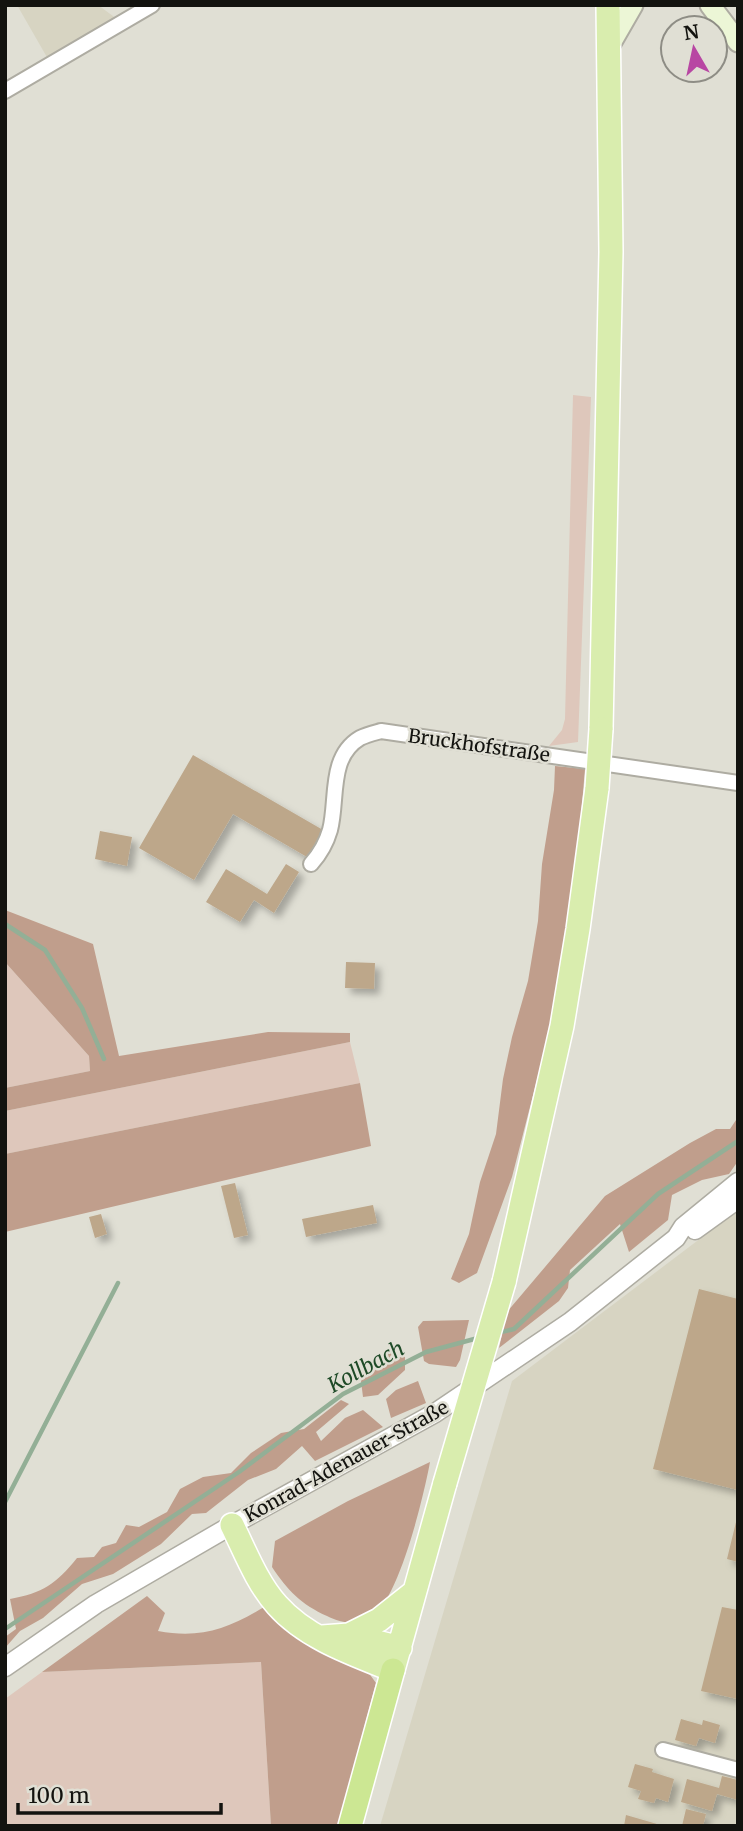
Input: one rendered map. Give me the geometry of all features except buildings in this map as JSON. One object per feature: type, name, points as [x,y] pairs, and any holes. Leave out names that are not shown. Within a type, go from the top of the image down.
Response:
[{"type":"highway","points":[[350,1826],[396,1659]]},
{"type":"main road","points":[[396,1659],[504,1282],[562,1026],[597,788],[601,729],[611,265],[608,5]]},
{"type":"main road","points":[[610,45],[633,5]]},
{"type":"main road","points":[[709,5],[738,42]]},
{"type":"main road","points":[[233,1525],[259,1579],[276,1604],[297,1623],[339,1650],[396,1659]]},
{"type":"main road","points":[[322,1637],[349,1635],[379,1620],[414,1592]]},
{"type":"main road","points":[[349,1635],[396,1659]]},
{"type":"street","points":[[5,91],[152,5]]},
{"type":"street","name":"Bruckhofstraße","points":[[311,864],[321,853],[330,829],[340,760],[348,748],[360,738],[381,731],[738,783]]},
{"type":"street","name":"Konrad-Adenauer-Straße","points":[[5,1667],[96,1604],[435,1413],[570,1322],[677,1238],[683,1227],[738,1182]]},
{"type":"street","name":"Konrad-Adenauer-Straße","points":[[677,1238],[689,1235],[738,1199]]},
{"type":"street","points":[[663,1750],[738,1770]]},
{"type":"shaded area","points":[[17,5],[98,5],[117,19],[48,59]]},
{"type":"shaded area","points":[[573,395],[591,397],[578,742],[549,746],[562,730],[565,719]]},
{"type":"shaded area","points":[[555,766],[585,769],[576,874],[550,1029],[512,1177],[477,1273],[459,1283],[451,1279],[469,1234],[480,1182],[496,1134],[503,1079],[528,981],[538,921],[542,864],[554,790]]},
{"type":"shaded area","points":[[5,910],[93,944],[119,1056],[268,1032],[350,1033],[350,1042],[5,1111],[5,1088],[90,1071],[89,1056],[5,962]]},
{"type":"shaded area","points":[[5,962],[89,1056],[90,1071],[5,1088]]},
{"type":"shaded area","points":[[350,1042],[360,1083],[5,1154],[5,1111]]},
{"type":"shaded area","points":[[360,1083],[371,1146],[5,1232],[5,1154]]},
{"type":"shaded area","points":[[738,1117],[738,1161],[729,1174],[702,1180],[672,1195],[668,1220],[629,1252],[620,1224],[570,1270],[568,1288],[559,1301],[499,1348],[507,1312],[605,1196],[716,1129],[730,1129]]},
{"type":"shaded area","points":[[738,1210],[738,1826],[380,1826],[512,1381]]},
{"type":"shaded area","points":[[469,1320],[456,1367],[424,1361],[418,1327],[423,1321]]},
{"type":"shaded area","points":[[390,1350],[405,1355],[405,1370],[378,1395],[363,1397],[361,1381]]},
{"type":"shaded area","points":[[418,1381],[426,1403],[391,1418],[386,1399],[396,1390]]},
{"type":"shaded area","points":[[341,1400],[349,1404],[316,1432],[321,1441],[345,1418],[363,1410],[383,1427],[315,1461],[302,1446],[276,1469],[248,1480],[206,1513],[192,1514],[161,1544],[113,1574],[82,1584],[43,1618],[20,1631],[5,1648],[5,1637],[16,1629],[10,1599],[48,1586],[77,1558],[94,1557],[102,1547],[116,1543],[126,1525],[139,1527],[167,1512],[180,1489],[203,1477],[231,1473],[251,1453],[281,1433],[304,1429]]},
{"type":"shaded area","points":[[430,1462],[408,1548],[390,1594],[379,1611],[363,1622],[342,1621],[318,1612],[283,1583],[272,1567],[275,1541],[348,1501]]},
{"type":"shaded area","points":[[147,1596],[165,1613],[158,1631],[201,1633],[226,1626],[264,1607],[363,1665],[376,1683],[338,1826],[271,1826],[261,1662],[42,1672]]},
{"type":"shaded area","points":[[261,1662],[271,1826],[5,1826],[5,1699],[42,1672]]},
{"type":"waterway","points":[[5,924],[45,950],[82,1008],[104,1059]]},
{"type":"waterway","name":"Kollbach","points":[[497,1333],[514,1329],[658,1194],[738,1141]]},
{"type":"waterway","points":[[5,1502],[118,1283]]},
{"type":"waterway","name":"Kollbach","points":[[5,1629],[239,1472],[343,1394],[426,1352],[478,1338]]}]
